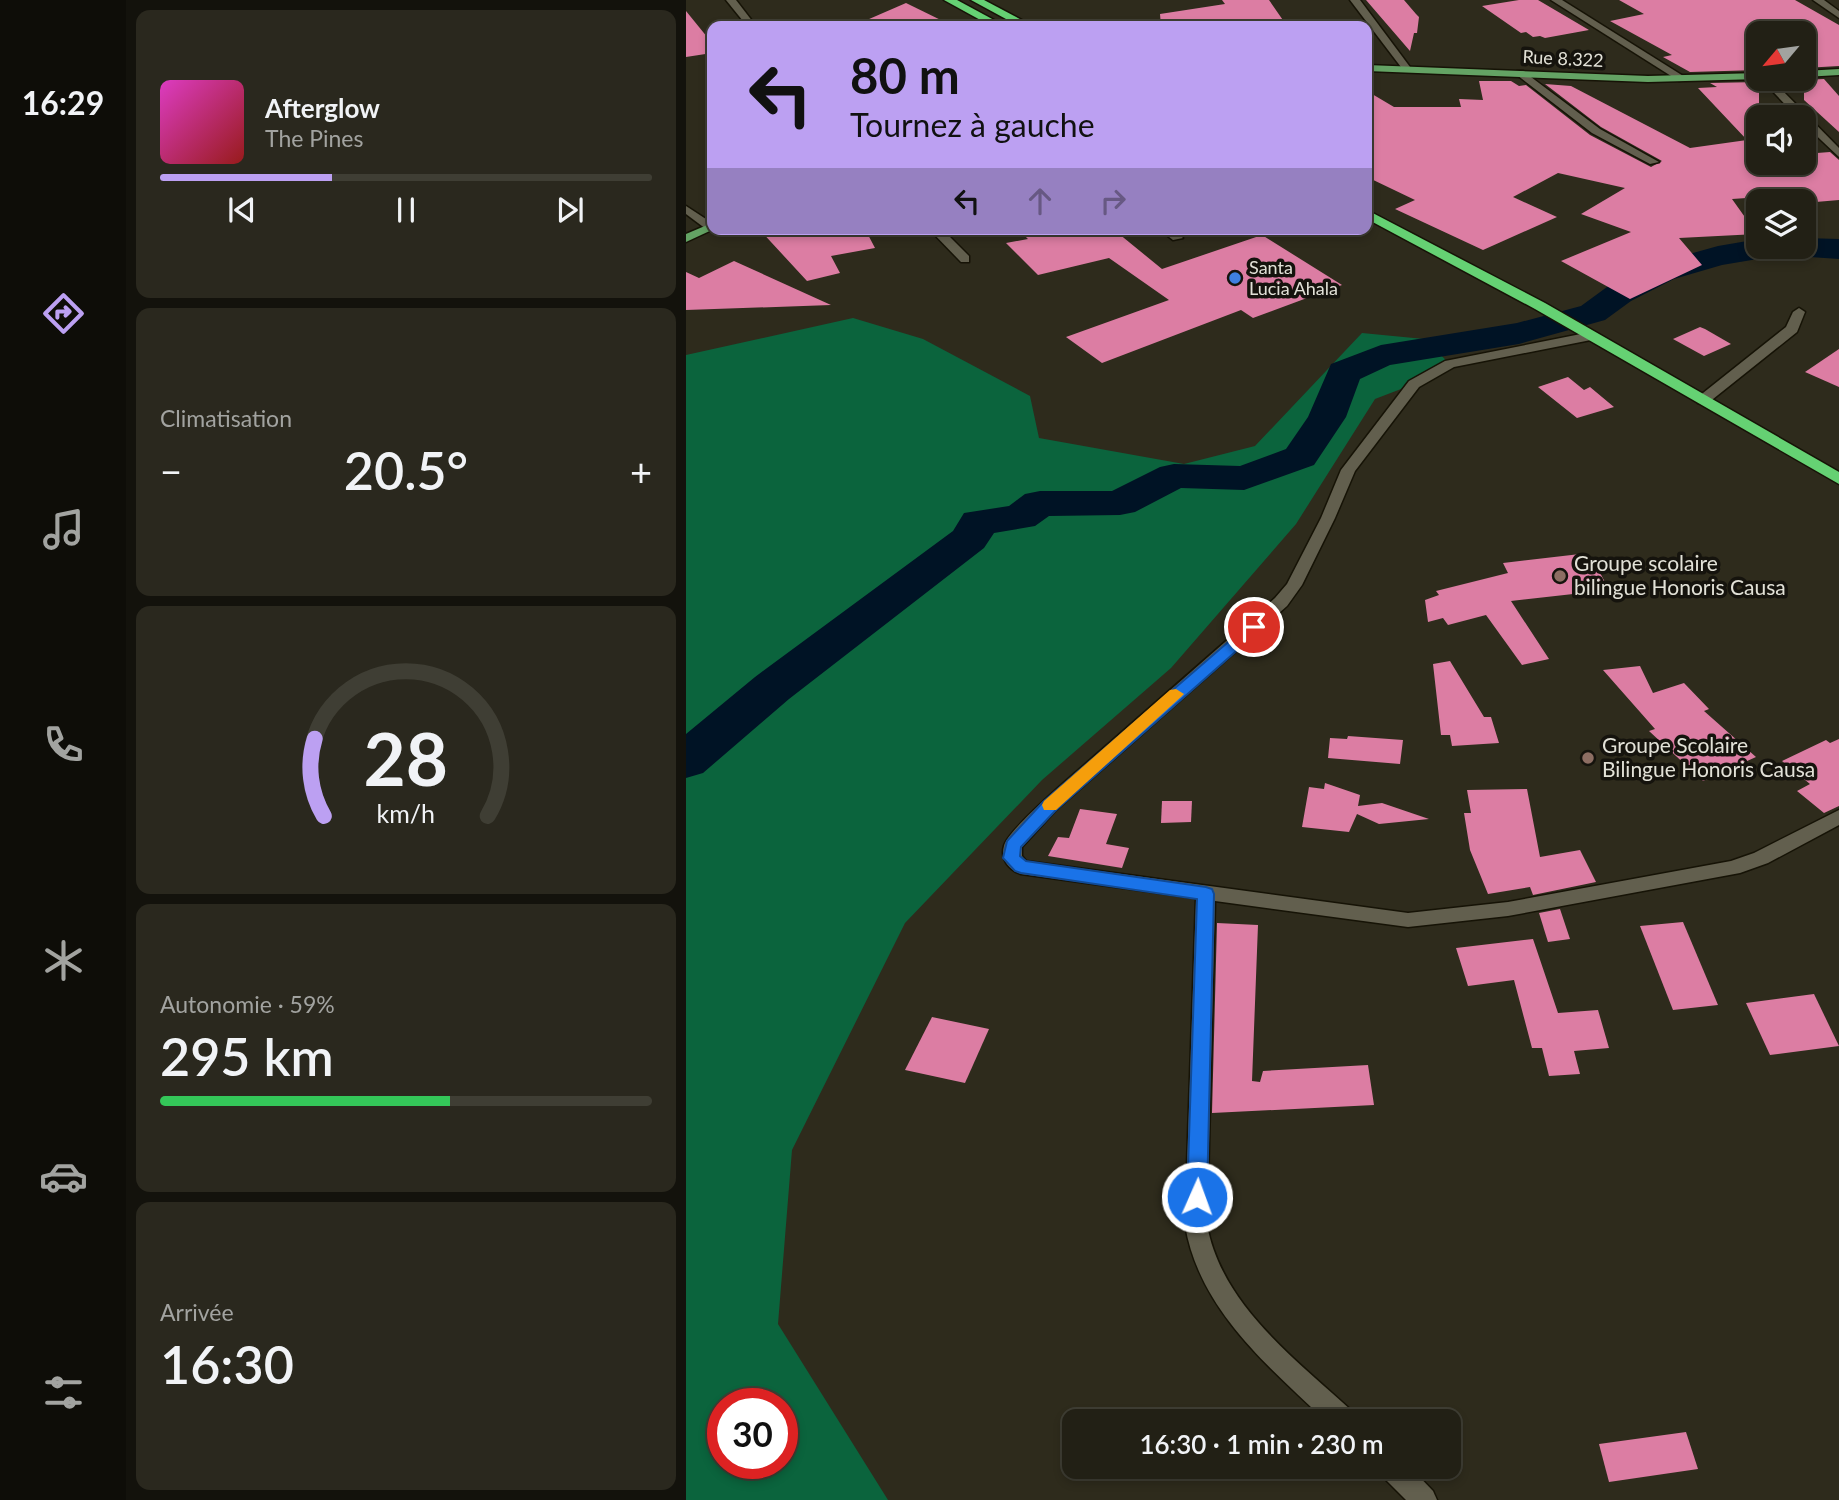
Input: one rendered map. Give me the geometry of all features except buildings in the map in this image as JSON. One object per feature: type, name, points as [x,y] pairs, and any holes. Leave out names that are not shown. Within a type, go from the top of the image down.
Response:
[{"type":"highway","points":[[950,0],[990,21]]},
{"type":"highway","points":[[976,0],[1017,21]]},
{"type":"highway","points":[[1372,217],[1591,335],[1839,479]]},
{"type":"main road","name":"Rue 8.322","points":[[1372,68],[1683,79],[1746,77]]},
{"type":"main road","points":[[1816,73],[1839,72]]},
{"type":"main road","points":[[686,238],[707,229]]},
{"type":"street","points":[[731,0],[748,21]]},
{"type":"street","points":[[1355,0],[1371,21]]},
{"type":"street","points":[[1556,0],[1683,79]]},
{"type":"street","points":[[1818,0],[1839,15]]},
{"type":"street","points":[[1372,23],[1407,69]]},
{"type":"street","points":[[1520,73],[1596,131],[1654,162]]},
{"type":"street","points":[[1778,91],[1791,105]]},
{"type":"street","points":[[1816,130],[1839,153]]},
{"type":"street","points":[[686,209],[707,224]]},
{"type":"street","points":[[941,235],[965,259]]},
{"type":"street","points":[[1703,400],[1792,329],[1799,312]]},
{"type":"street","points":[[1591,335],[1450,364],[1414,384],[1348,471],[1328,518],[1294,584],[1281,601],[1049,806],[1013,845],[1012,858],[1021,867],[1408,920],[1508,909],[1733,868],[1761,858],[1839,817]]},
{"type":"street","points":[[1206,894],[1196,1225],[1202,1254],[1218,1288],[1249,1328],[1332,1409]]},
{"type":"street","points":[[1403,1479],[1424,1500]]},
{"type":"green space","points":[[853,318],[923,339],[1030,396],[1039,438],[1184,464],[1255,446],[1362,333],[1424,339],[1450,364],[1414,384],[1375,399],[1296,524],[1171,668],[1042,780],[905,923],[792,1150],[778,1324],[888,1500],[686,1500],[686,355]]},
{"type":"waterway","points":[[1816,248],[1839,249]]},
{"type":"waterway","points":[[686,761],[772,688],[969,539],[979,522],[1020,517],[1040,503],[1120,503],[1174,476],[1244,478],[1300,457],[1327,417],[1344,372],[1381,356],[1519,333],[1593,313],[1619,294],[1662,272],[1718,256],[1746,251]]},
{"type":"slow traffic","points":[[1050,805],[1176,694]]},
{"type":"place","name":"Santa Lucia Ahala","points":[[1235,278]]},
{"type":"place","name":"Groupe scolaire bilingue Honoris Causa","points":[[1560,576]]},
{"type":"place","name":"Groupe Scolaire Bilingue Honoris Causa","points":[[1588,758]]},
{"type":"route","points":[[1197,1197],[1206,894],[1021,867],[1012,858],[1013,845],[1049,806],[1254,627]]}]
